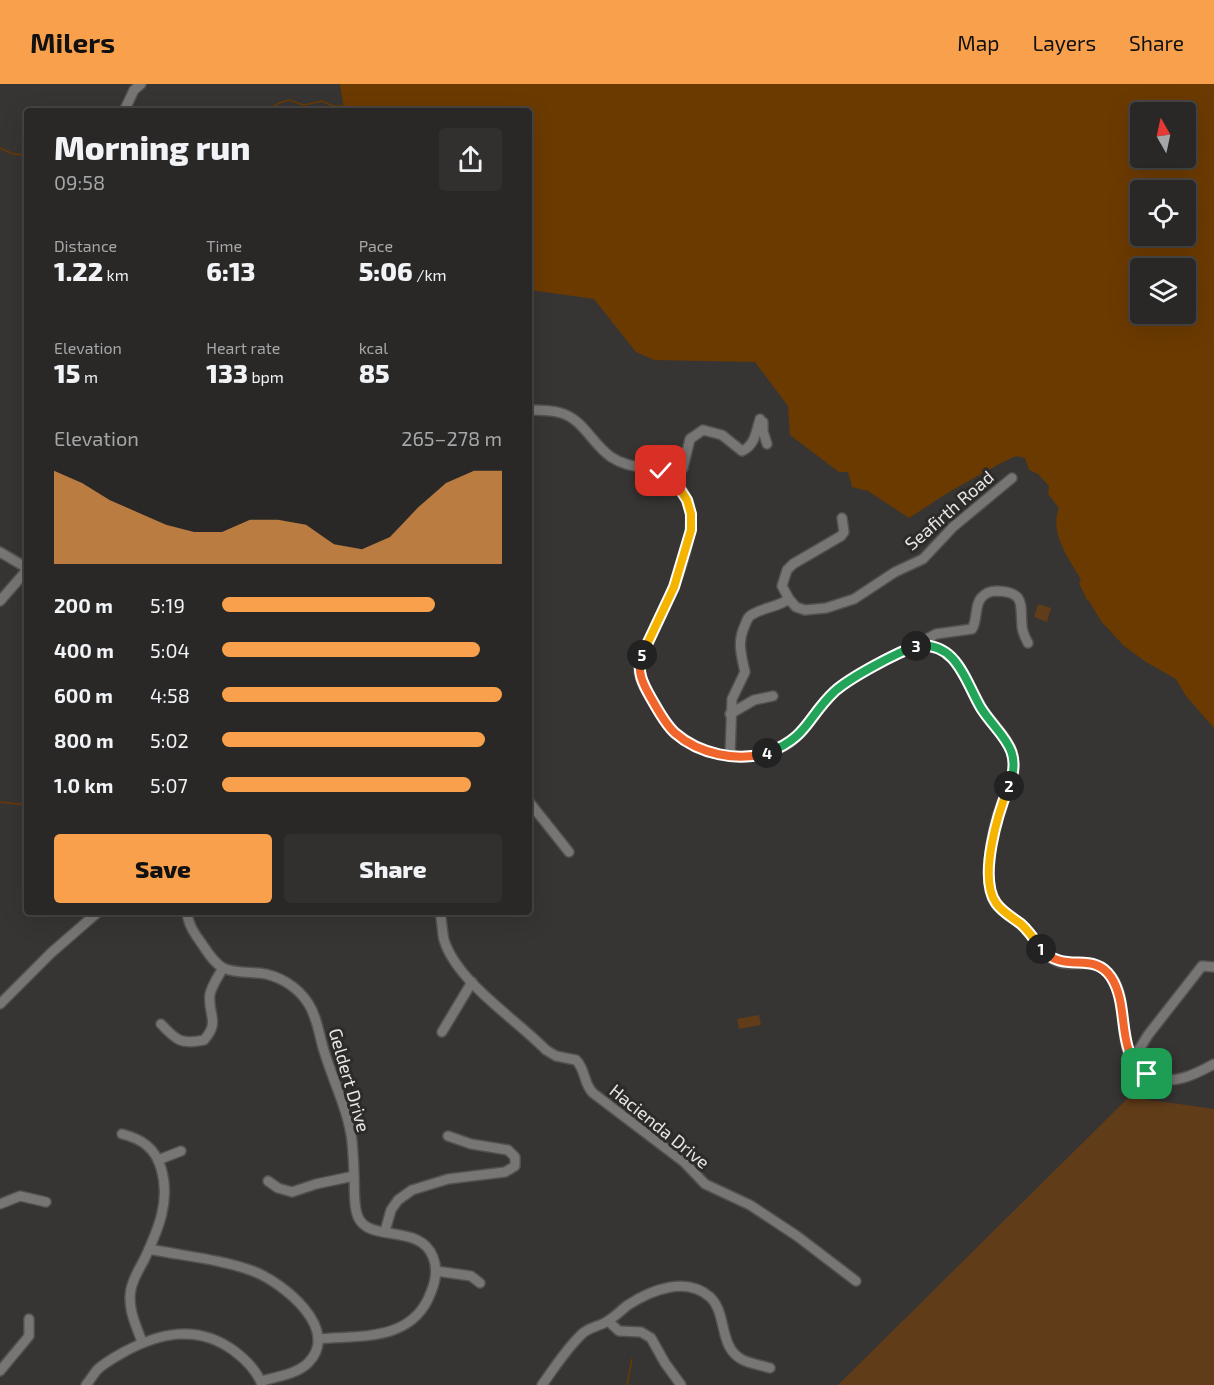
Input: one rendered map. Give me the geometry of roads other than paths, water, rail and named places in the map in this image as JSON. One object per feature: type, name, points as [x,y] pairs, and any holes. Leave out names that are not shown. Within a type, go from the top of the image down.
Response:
[{"type":"street","points":[[125,108],[134,90],[141,84]]},
{"type":"street","points":[[532,410],[555,411],[567,415],[579,423],[614,459],[652,468],[668,475],[679,486],[687,500],[692,521],[690,536],[674,587],[643,652],[639,669],[646,689],[673,731],[688,741],[715,753],[730,756],[759,755],[778,749],[792,741],[804,730],[841,686],[915,646],[923,639],[936,634],[972,629],[980,600],[987,592],[998,591],[1013,594],[1020,599],[1022,627],[1028,643]]},
{"type":"street","points":[[683,468],[690,439],[703,430],[722,435],[742,451],[750,447],[753,442],[761,418],[767,444]]},
{"type":"street","name":"Seafirth Road","points":[[789,599],[796,607],[805,610],[826,608],[854,599],[895,572],[923,559],[953,527],[1012,478]]},
{"type":"street","points":[[730,756],[730,714],[732,699],[746,672],[739,646],[748,617],[754,613],[775,608],[789,599],[782,586],[787,570],[793,564],[841,536],[844,532],[842,518]]},
{"type":"street","points":[[0,552],[24,567]]},
{"type":"street","points":[[0,600],[24,572]]},
{"type":"street","points":[[915,646],[937,647],[956,662],[981,708],[1006,740],[1012,754],[1013,775],[998,816],[993,839],[989,881],[995,902],[1025,928],[1049,957],[1065,963],[1097,965],[1108,973],[1119,992],[1127,1048],[1132,1061],[1147,1074],[1167,1080],[1184,1079],[1214,1064]]},
{"type":"street","points":[[730,714],[754,700],[773,696]]},
{"type":"street","points":[[715,753],[730,743]]},
{"type":"street","points":[[532,806],[569,852]]},
{"type":"street","points":[[0,1004],[51,953],[95,915]]},
{"type":"street","points":[[161,1024],[174,1039],[184,1042],[204,1040],[214,1024],[210,994],[223,968],[213,960],[195,935],[187,915]]},
{"type":"street","name":"Hacienda Drive","points":[[440,915],[444,940],[457,965],[472,982],[546,1050],[556,1056],[576,1060],[583,1068],[587,1087],[593,1093],[684,1162],[705,1184],[758,1209],[856,1281]]},
{"type":"street","points":[[1132,1061],[1148,1035],[1202,966],[1214,967]]},
{"type":"street","name":"Geldert Drive","points":[[223,968],[275,976],[295,988],[307,1001],[316,1019],[324,1053],[348,1118],[354,1199],[358,1217],[364,1226],[419,1239],[433,1255],[436,1271]]},
{"type":"street","points":[[442,1032],[472,982]]},
{"type":"street","points":[[122,1134],[138,1138],[148,1146],[158,1160],[166,1190],[161,1220],[131,1290],[132,1315],[142,1342]]},
{"type":"street","points":[[385,1231],[387,1219],[398,1200],[412,1190],[438,1184],[448,1179],[505,1172],[515,1166],[515,1157],[508,1150],[471,1144],[448,1136]]},
{"type":"street","points":[[158,1160],[181,1151]]},
{"type":"street","points":[[268,1181],[278,1188],[292,1192],[354,1176]]},
{"type":"street","points":[[0,1204],[20,1196],[46,1202]]},
{"type":"street","points":[[86,1385],[104,1364],[142,1342],[162,1336],[181,1334],[217,1341],[244,1359],[262,1383],[304,1366],[313,1356],[318,1339],[314,1326],[297,1299],[267,1277],[234,1265],[149,1250]]},
{"type":"street","points":[[318,1339],[369,1337],[403,1326],[422,1308],[429,1297],[436,1271],[471,1276],[480,1283]]},
{"type":"street","points":[[542,1385],[580,1335],[608,1321],[628,1305],[661,1289],[682,1286],[709,1296],[719,1310],[725,1337],[734,1353],[746,1362],[770,1368]]},
{"type":"street","points":[[0,1371],[29,1336],[29,1319]]},
{"type":"street","points":[[608,1321],[622,1332],[638,1332],[648,1335],[681,1385]]},
{"type":"waterway","points":[[271,108],[289,100],[304,105],[322,101],[333,106],[344,106]]},
{"type":"waterway","points":[[0,148],[13,154],[24,155]]},
{"type":"waterway","points":[[0,802],[24,805]]},
{"type":"waterway","points":[[627,1385],[632,1359]]}]
